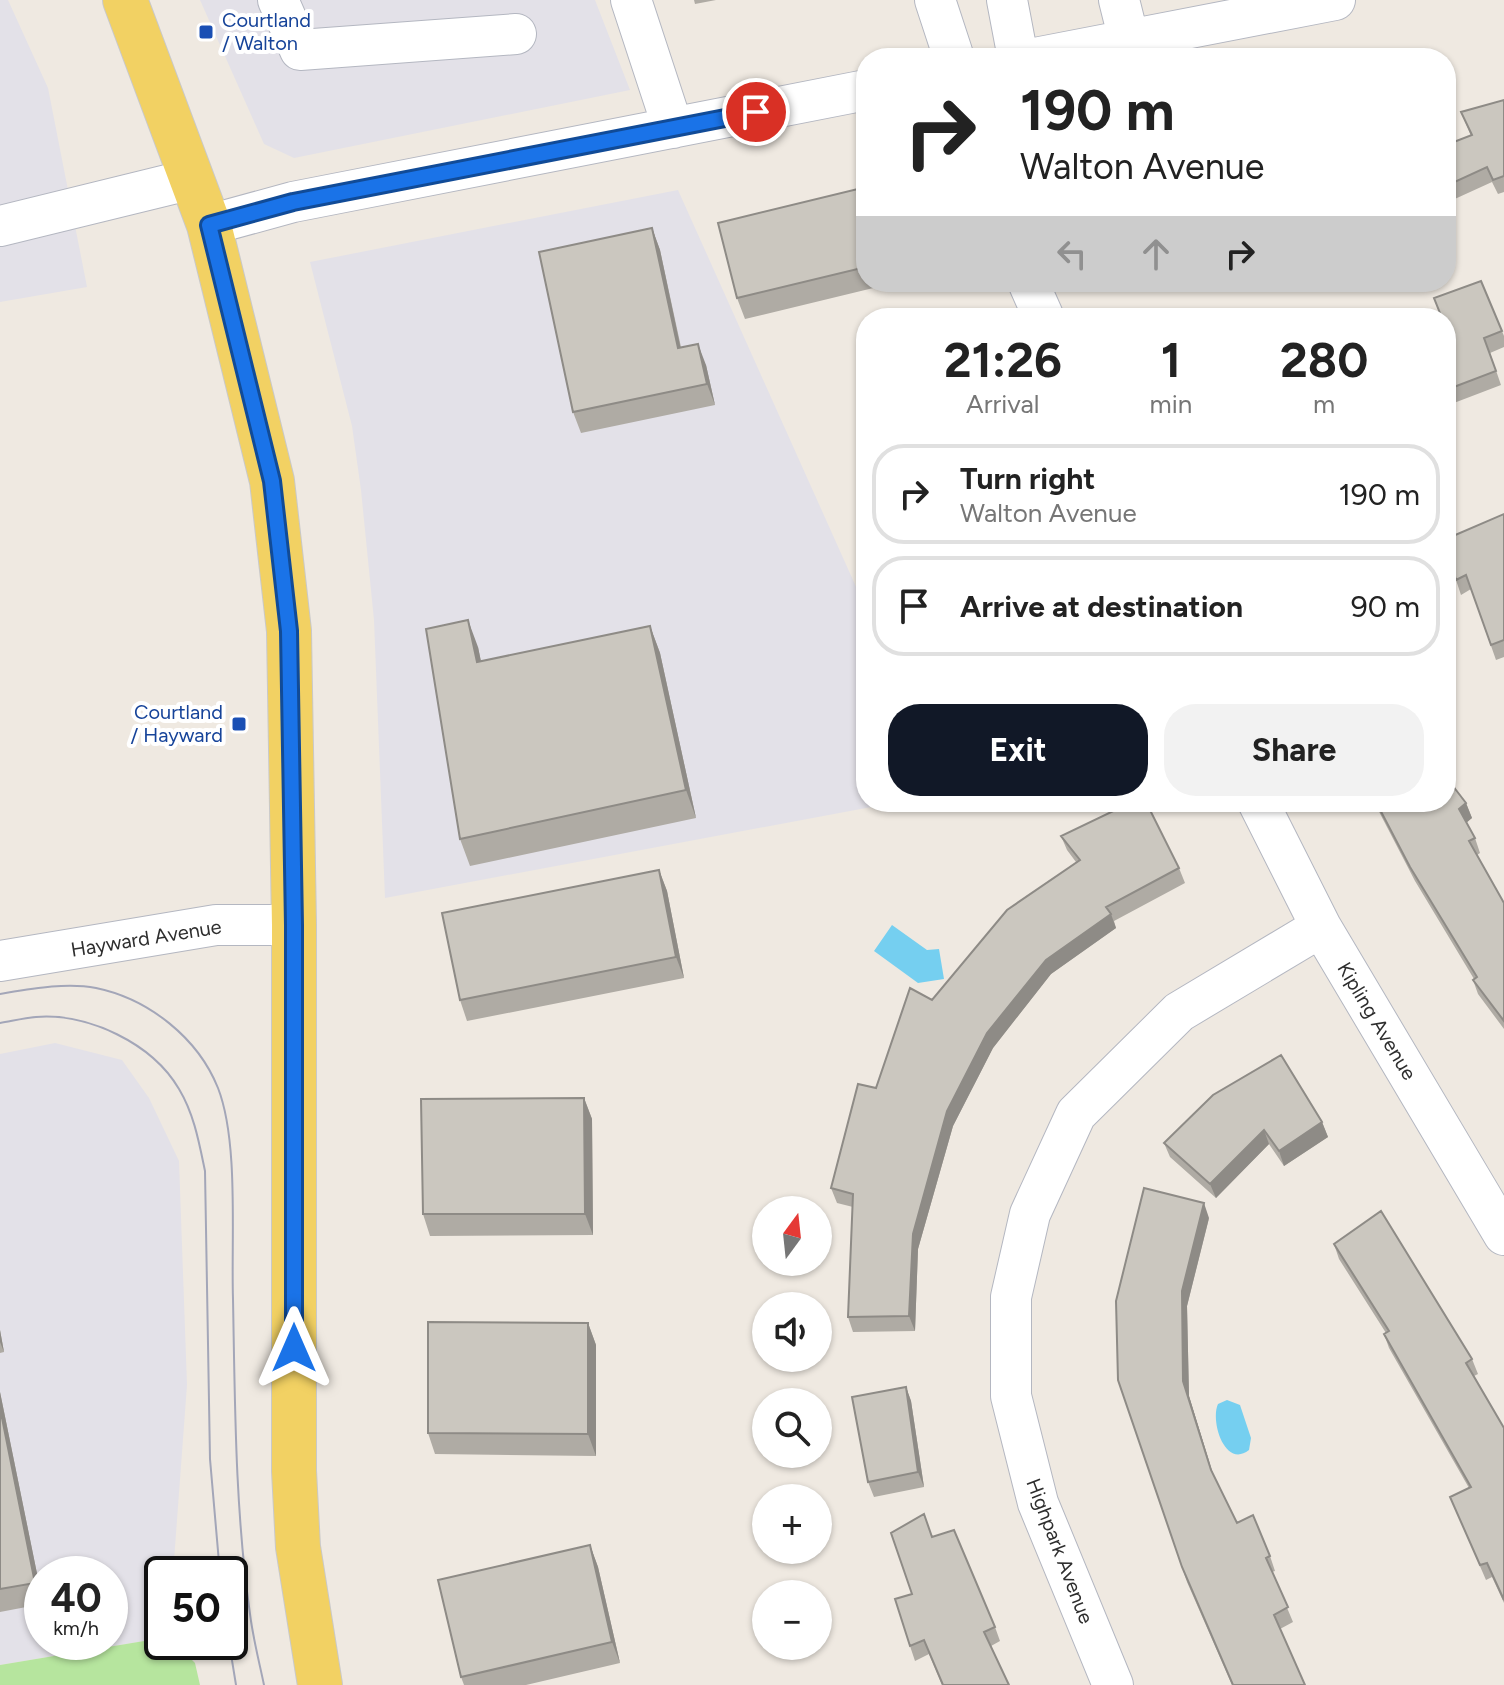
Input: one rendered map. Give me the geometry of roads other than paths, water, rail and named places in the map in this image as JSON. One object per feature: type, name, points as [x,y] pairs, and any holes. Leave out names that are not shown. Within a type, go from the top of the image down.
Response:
[{"type":"main road","points":[[125,0],[209,225],[274,496],[289,631],[294,925],[294,1471],[298,1547],[320,1685]]},
{"type":"street","points":[[278,0],[300,50],[516,34]]},
{"type":"street","points":[[631,0],[673,128]]},
{"type":"street","points":[[935,0],[951,48]]},
{"type":"street","points":[[1007,0],[1016,48]]},
{"type":"street","points":[[1119,0],[1129,40]]},
{"type":"street","points":[[1087,48],[1335,0]]},
{"type":"street","points":[[209,225],[283,204],[856,92]]},
{"type":"street","points":[[0,226],[192,179]]},
{"type":"street","name":"Kipling Avenue","points":[[1263,812],[1321,927],[1504,1235]]},
{"type":"street","name":"Hayward Avenue","points":[[0,961],[216,925],[294,925]]},
{"type":"street","name":"Highpark Avenue","points":[[1113,1685],[1038,1503],[1011,1396],[1011,1297],[1030,1214],[1076,1114],[1179,1012],[1321,927]]},
{"type":"water","points":[[892,925],[927,950],[939,949],[944,979],[918,983],[874,951]]},
{"type":"water","points":[[1227,1400],[1240,1405],[1251,1438],[1249,1450],[1240,1454],[1227,1448],[1218,1431],[1218,1404]]},
{"type":"tram line","points":[[0,994],[48,987],[84,986],[135,1001],[153,1011],[185,1037],[218,1088],[229,1135],[233,1191],[235,1417],[241,1535],[251,1623],[264,1685]]},
{"type":"tram line","points":[[0,1023],[32,1017],[56,1017],[76,1020],[117,1034],[153,1058],[179,1089],[189,1108],[205,1171],[210,1459],[218,1556]]},
{"type":"tram line","points":[[232,1660],[236,1685]]},
{"type":"place","name":"Courtland / Walton","points":[[206,32]]},
{"type":"place","name":"Courtland / Hayward","points":[[239,724]]}]
